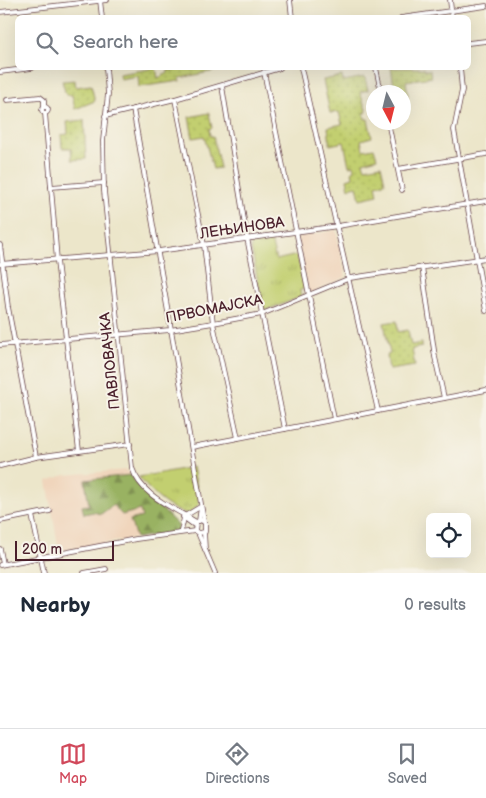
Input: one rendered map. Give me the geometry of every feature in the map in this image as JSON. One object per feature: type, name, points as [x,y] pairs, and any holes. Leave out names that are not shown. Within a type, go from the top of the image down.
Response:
[{"type":"street","points":[[100,0],[102,15]]},
{"type":"street","points":[[0,12],[108,0]]},
{"type":"street","points":[[290,0],[292,15]]},
{"type":"street","points":[[450,0],[452,15]]},
{"type":"street","points":[[420,15],[486,6]]},
{"type":"street","points":[[471,43],[486,41]]},
{"type":"street","points":[[0,72],[16,70]]},
{"type":"street","name":"ПАВЛОВАЧКА","points":[[106,70],[108,92],[105,116],[104,182],[132,468],[138,480],[153,496],[184,516],[204,533]]},
{"type":"street","points":[[105,116],[175,99],[272,70]]},
{"type":"street","points":[[301,70],[350,278],[378,411]]},
{"type":"street","points":[[376,70],[380,85]]},
{"type":"street","points":[[460,70],[462,90],[454,124],[486,311]]},
{"type":"street","points":[[264,72],[334,420]]},
{"type":"street","points":[[222,86],[248,238],[285,429]]},
{"type":"street","points":[[7,100],[40,97],[44,100]]},
{"type":"street","points":[[44,100],[49,97]]},
{"type":"street","points":[[175,99],[204,245],[213,323],[238,438]]},
{"type":"street","points":[[44,100],[42,110],[45,112],[56,261],[79,451]]},
{"type":"street","points":[[133,109],[159,251],[170,330],[192,447],[201,506],[197,526],[215,573]]},
{"type":"street","points":[[390,130],[402,190]]},
{"type":"street","points":[[398,169],[486,154]]},
{"type":"street","points":[[51,187],[104,182]]},
{"type":"street","name":"ЛЕЊИНОВА","points":[[1,264],[56,261],[159,251],[338,226],[486,201]]},
{"type":"street","points":[[0,245],[1,264],[14,342],[36,457]]},
{"type":"street","name":"ПРВОМАЈСКА","points":[[0,345],[14,342],[170,330],[213,323],[262,314],[350,278],[486,258]]},
{"type":"street","points":[[422,267],[435,357],[444,398]]},
{"type":"street","points":[[192,447],[486,390]]},
{"type":"street","points":[[0,466],[36,457],[130,444]]},
{"type":"street","points":[[181,532],[184,516],[201,506]]},
{"type":"street","points":[[0,521],[50,511]]},
{"type":"street","points":[[32,515],[39,557],[44,573]]},
{"type":"street","points":[[0,549],[2,565],[181,532],[197,526],[207,528],[204,533],[205,549]]},
{"type":"street","points":[[84,573],[106,569]]},
{"type":"shaded area","points":[[336,230],[346,277],[308,294],[298,237]]},
{"type":"shaded area","points":[[127,470],[139,487],[178,525],[179,531],[59,551],[47,481],[65,475]]},
{"type":"green space","points":[[156,70],[158,78],[168,73],[168,70],[215,70],[180,78],[180,81],[139,87],[138,76],[120,79],[119,74]]},
{"type":"green space","points":[[391,70],[430,70],[431,77],[406,81],[407,85],[394,85]]},
{"type":"green space","points":[[342,76],[343,81],[365,77],[366,90],[360,92],[366,109],[364,113],[366,130],[370,130],[372,137],[361,140],[363,150],[374,148],[377,158],[363,162],[365,168],[381,165],[385,183],[376,185],[378,195],[360,199],[357,186],[349,188],[347,179],[353,177],[354,165],[349,166],[344,142],[330,145],[328,127],[342,124],[339,112],[330,113],[323,80]]},
{"type":"green space","points":[[75,80],[76,87],[91,85],[95,101],[75,109],[72,95],[66,95],[62,81]]},
{"type":"green space","points":[[209,113],[212,128],[209,129],[210,136],[213,136],[220,168],[213,169],[204,136],[193,138],[189,117]]},
{"type":"green space","points":[[84,120],[86,159],[72,160],[71,148],[62,148],[61,135],[68,134],[67,122]]},
{"type":"green space","points":[[271,240],[276,260],[297,255],[305,289],[300,290],[301,297],[264,311],[250,243]]},
{"type":"green space","points":[[397,321],[398,332],[408,330],[411,345],[422,343],[422,347],[412,349],[415,366],[389,370],[387,355],[390,354],[384,323]]},
{"type":"green space","points":[[193,467],[200,503],[188,514],[174,509],[160,500],[139,477]]},
{"type":"green space","points":[[131,475],[139,487],[178,525],[179,531],[136,538],[130,520],[142,517],[140,510],[122,515],[113,505],[101,514],[93,512],[84,514],[82,506],[89,505],[85,480]]}]
